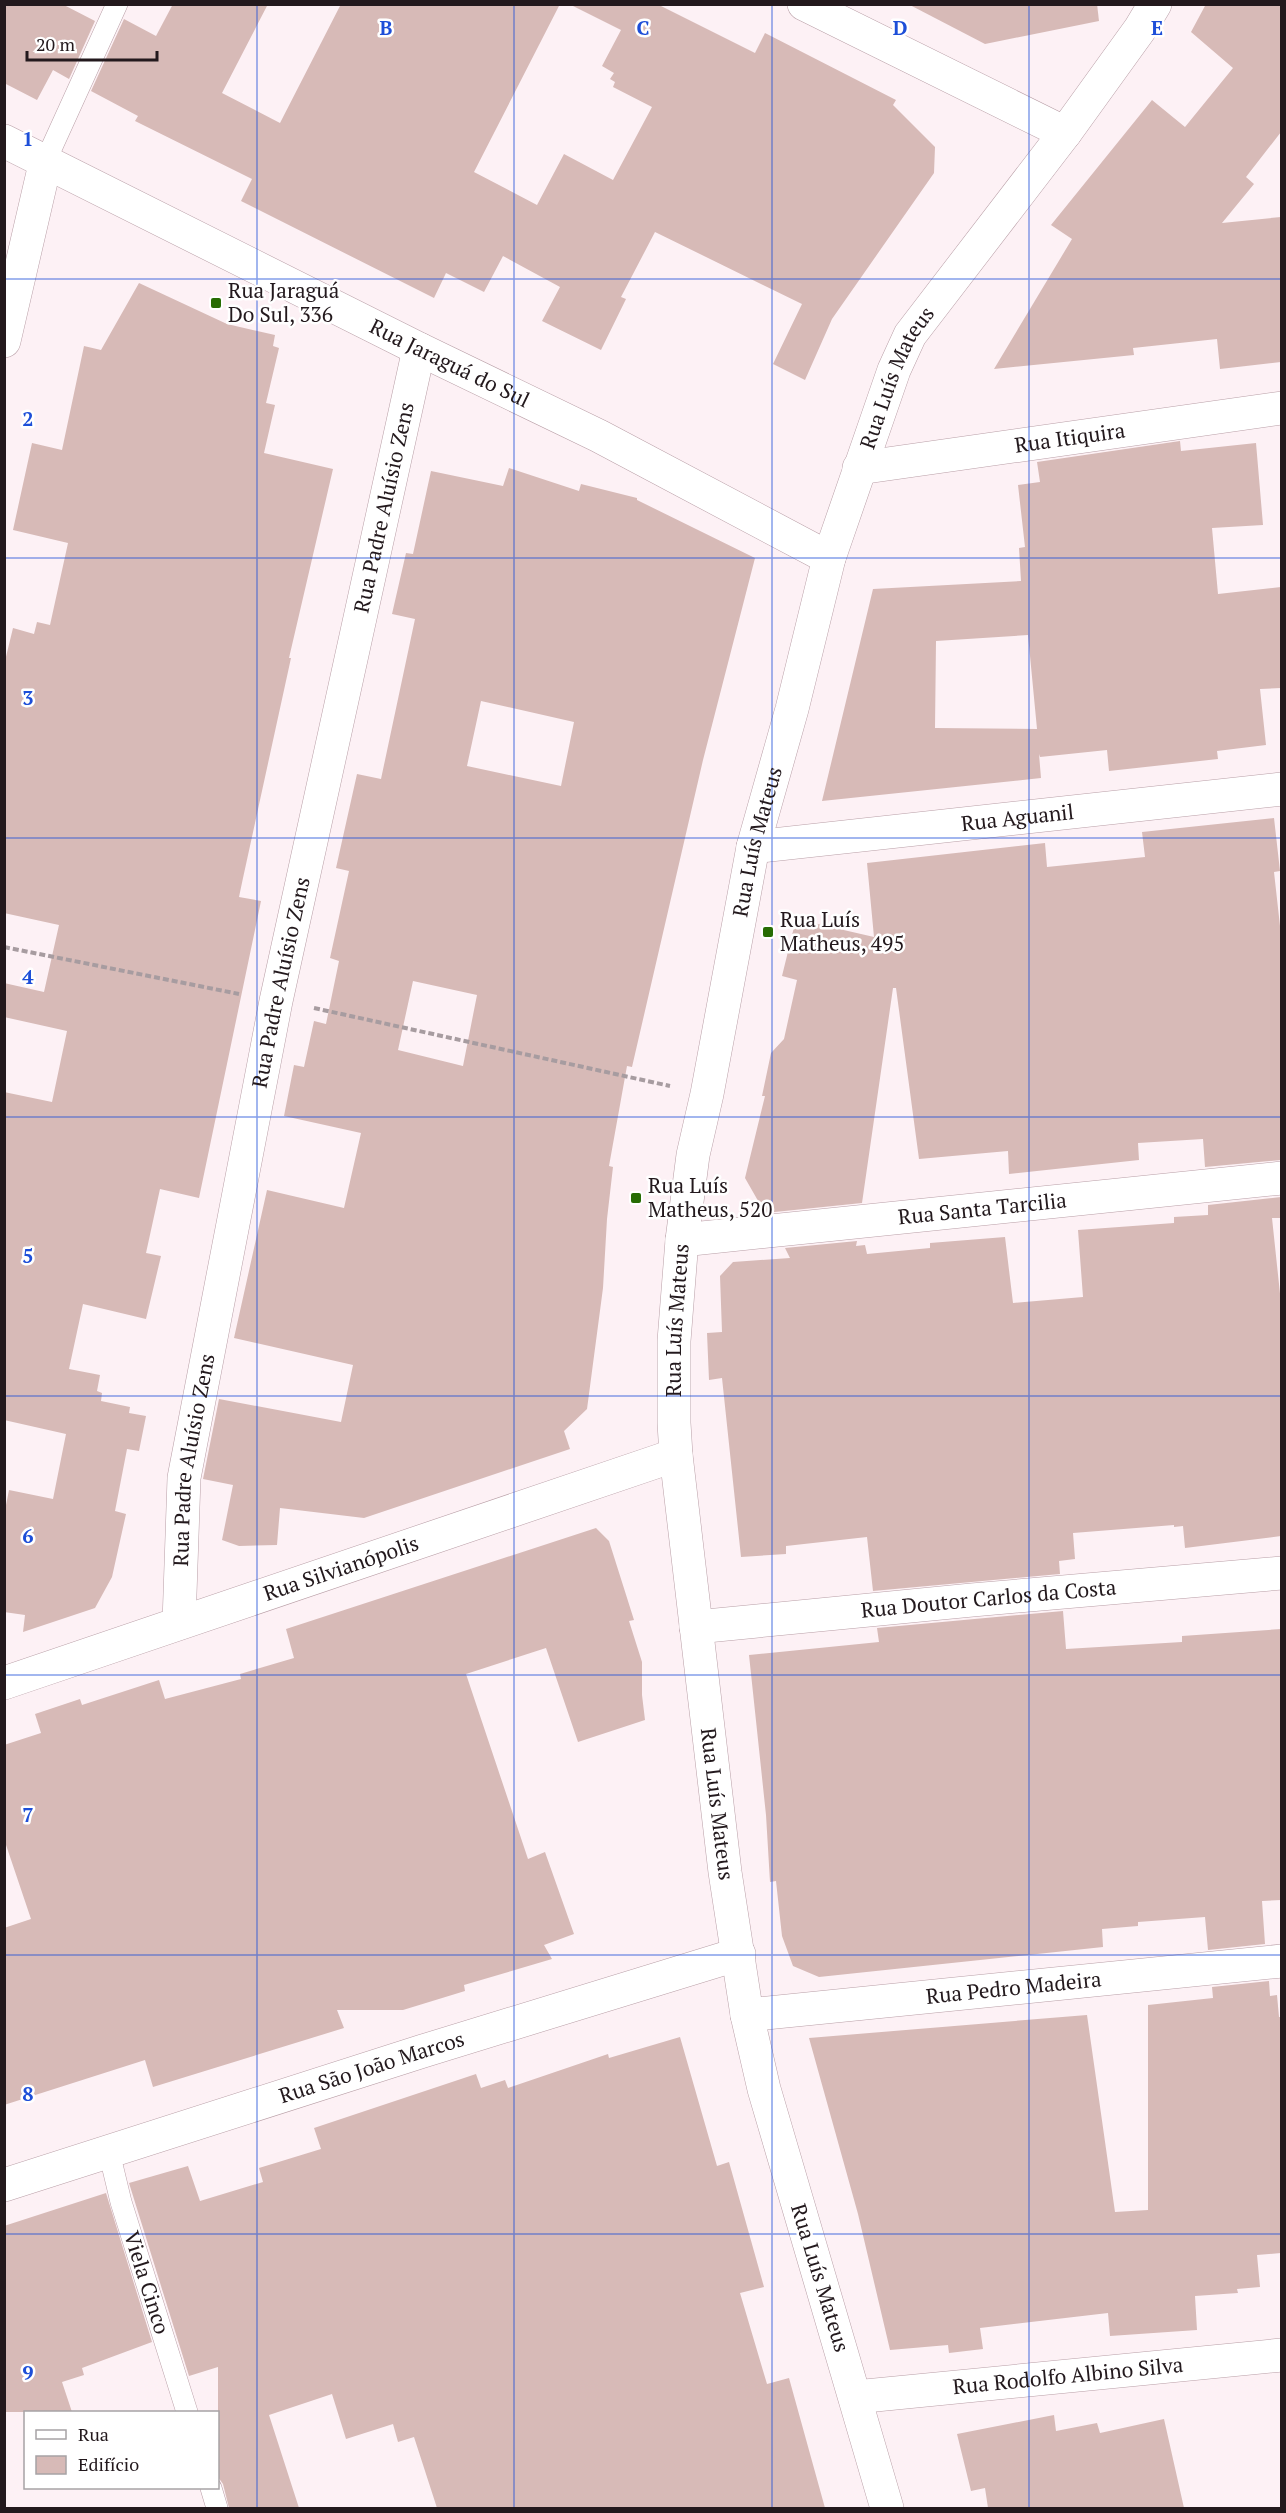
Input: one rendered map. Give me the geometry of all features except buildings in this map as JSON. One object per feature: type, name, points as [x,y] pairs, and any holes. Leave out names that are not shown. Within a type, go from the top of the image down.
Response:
[{"type":"street","points":[[804,4],[1065,133]]},
{"type":"street","name":"Rua Luís Mateus","points":[[887,2508],[764,2089],[747,2015],[725,1872],[676,1455],[674,1341],[682,1240],[693,1155],[708,1094],[753,848],[792,709],[829,558],[894,370],[910,335],[1065,133],[1140,29],[1155,4]]},
{"type":"street","name":"Rua Jaraguá do Sul","points":[[4,141],[46,160],[419,349],[599,436],[829,558]]},
{"type":"street","points":[[4,341],[46,160]]},
{"type":"street","name":"Rua Padre Aluísio Zens","points":[[179,1623],[184,1478],[276,1001],[419,349]]},
{"type":"street","name":"Rua Itiquira","points":[[859,468],[1281,408]]},
{"type":"street","name":"Rua Aguanil","points":[[753,848],[1281,789]]},
{"type":"street","name":"Rua Santa Tarcilia","points":[[682,1240],[1281,1178]]},
{"type":"street","name":"Rua Silvianópolis","points":[[4,1683],[676,1455]]},
{"type":"street","name":"Rua Doutor Carlos da Costa","points":[[696,1627],[1281,1573]]},
{"type":"street","name":"Rua São João Marcos","points":[[4,2185],[423,2050],[739,1954]]},
{"type":"street","name":"Rua Pedro Madeira","points":[[747,2015],[1281,1961]]},
{"type":"street","name":"Rua Rodolfo Albino Silva","points":[[855,2397],[1281,2355]]},
{"type":"lane","points":[[46,160],[117,4]]},
{"type":"lane","name":"Viela Cinco","points":[[109,2152],[121,2202],[187,2411]]},
{"type":"lane","points":[[212,2489],[217,2508]]},
{"type":"path","points":[[4,947],[299,1004],[708,1094]]},
{"type":"place","name":"Rua Jaraguá Do Sul, 336","points":[[216,303]]},
{"type":"place","name":"Rua Luís Matheus, 495","points":[[768,932]]},
{"type":"place","name":"Rua Luís Matheus, 520","points":[[636,1198]]}]
